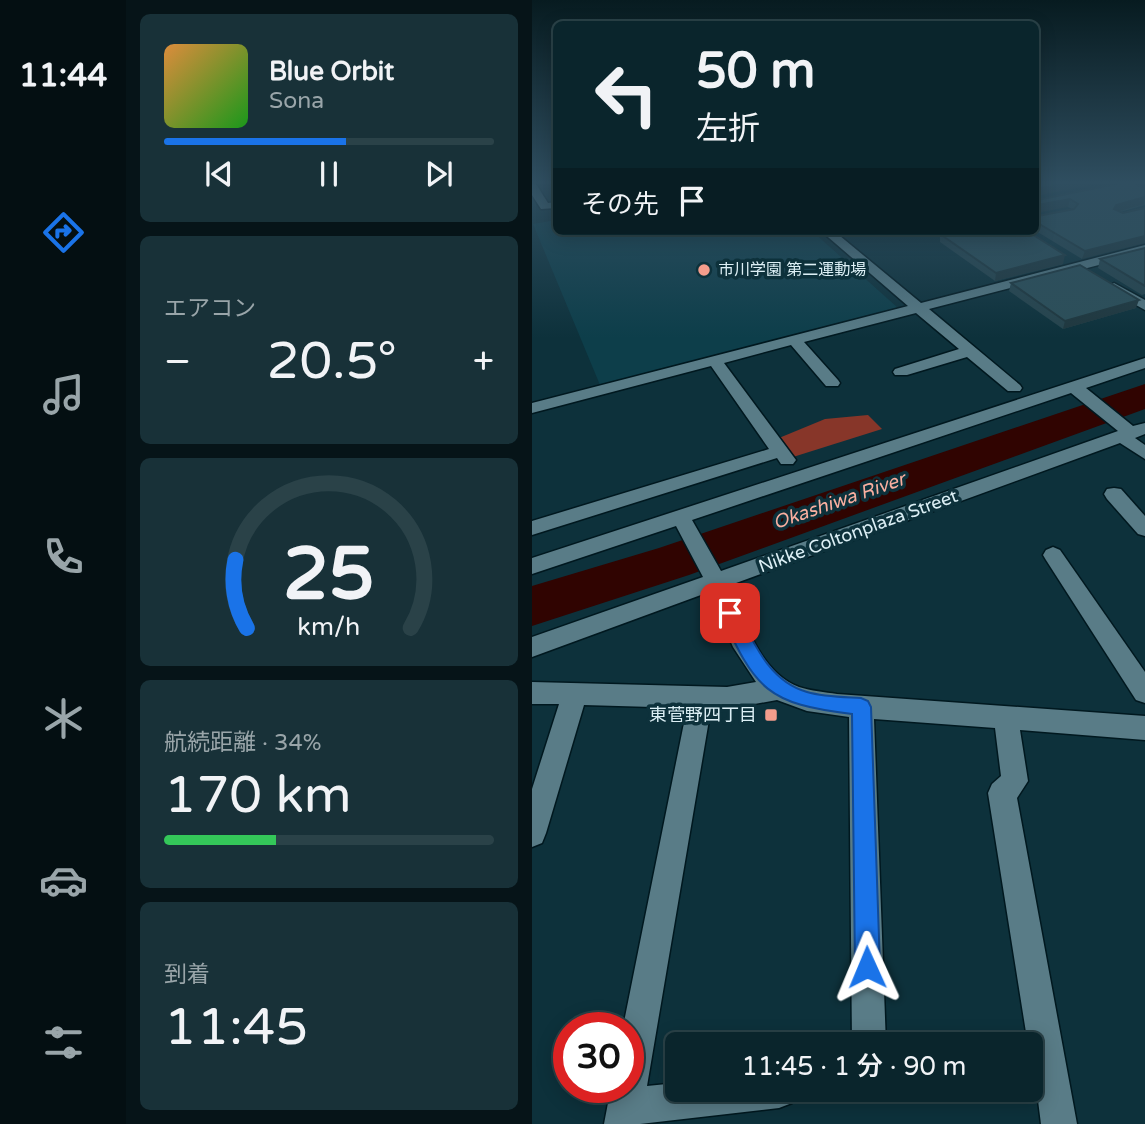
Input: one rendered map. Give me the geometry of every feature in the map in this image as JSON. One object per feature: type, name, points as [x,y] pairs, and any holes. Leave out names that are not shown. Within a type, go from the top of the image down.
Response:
[{"type":"street","points":[[832,235],[1014,388]]},
{"type":"street","points":[[532,408],[919,308],[1074,262],[1145,249]]},
{"type":"street","points":[[1074,262],[1145,306]]},
{"type":"street","points":[[794,340],[832,383]]},
{"type":"street","points":[[901,372],[970,351]]},
{"type":"street","points":[[715,361],[798,476]]},
{"type":"street","points":[[532,566],[683,521],[798,476],[1145,363]]},
{"type":"street","points":[[1073,386],[1132,432],[1145,453]]},
{"type":"street","name":"Nikke Coltonplaza Street","points":[[532,648],[711,574],[1132,432]]},
{"type":"street","points":[[532,528],[780,451]]},
{"type":"street","points":[[1114,494],[1145,529]]},
{"type":"street","points":[[683,521],[743,643],[759,668],[779,689],[807,701],[861,707],[1145,728]]},
{"type":"street","points":[[1053,555],[1145,692]]},
{"type":"street","points":[[532,693],[727,698],[779,689]]},
{"type":"street","points":[[532,833],[575,693]]},
{"type":"street","points":[[701,697],[624,1115],[705,1102]]},
{"type":"street","points":[[861,707],[869,1032]]},
{"type":"street","points":[[1006,719],[1015,781],[1002,793],[1059,1124]]},
{"type":"shaded area","name":"市川学園 第二運動場","points":[[537,233],[816,235],[898,308],[600,385]]},
{"type":"shaded area","points":[[868,415],[882,429],[793,457],[779,438],[825,419]]},
{"type":"building","points":[[1055,233],[1145,233],[1145,236],[1085,251]]},
{"type":"building","points":[[941,235],[1033,235],[1065,255],[996,273]]},
{"type":"building","points":[[1145,248],[1145,286],[1100,259]]},
{"type":"building","points":[[1080,265],[1139,300],[1065,321],[1011,283]]},
{"type":"waterway","name":"Okashiwa River","points":[[532,606],[672,562],[1145,396]]},
{"type":"place","name":"市川学園 第二運動場","points":[[704,270]]},
{"type":"place","name":"東菅野四丁目","points":[[771,715]]},
{"type":"route","points":[[730,613],[743,643],[759,668],[779,689],[807,701],[861,707],[867,967]]}]
